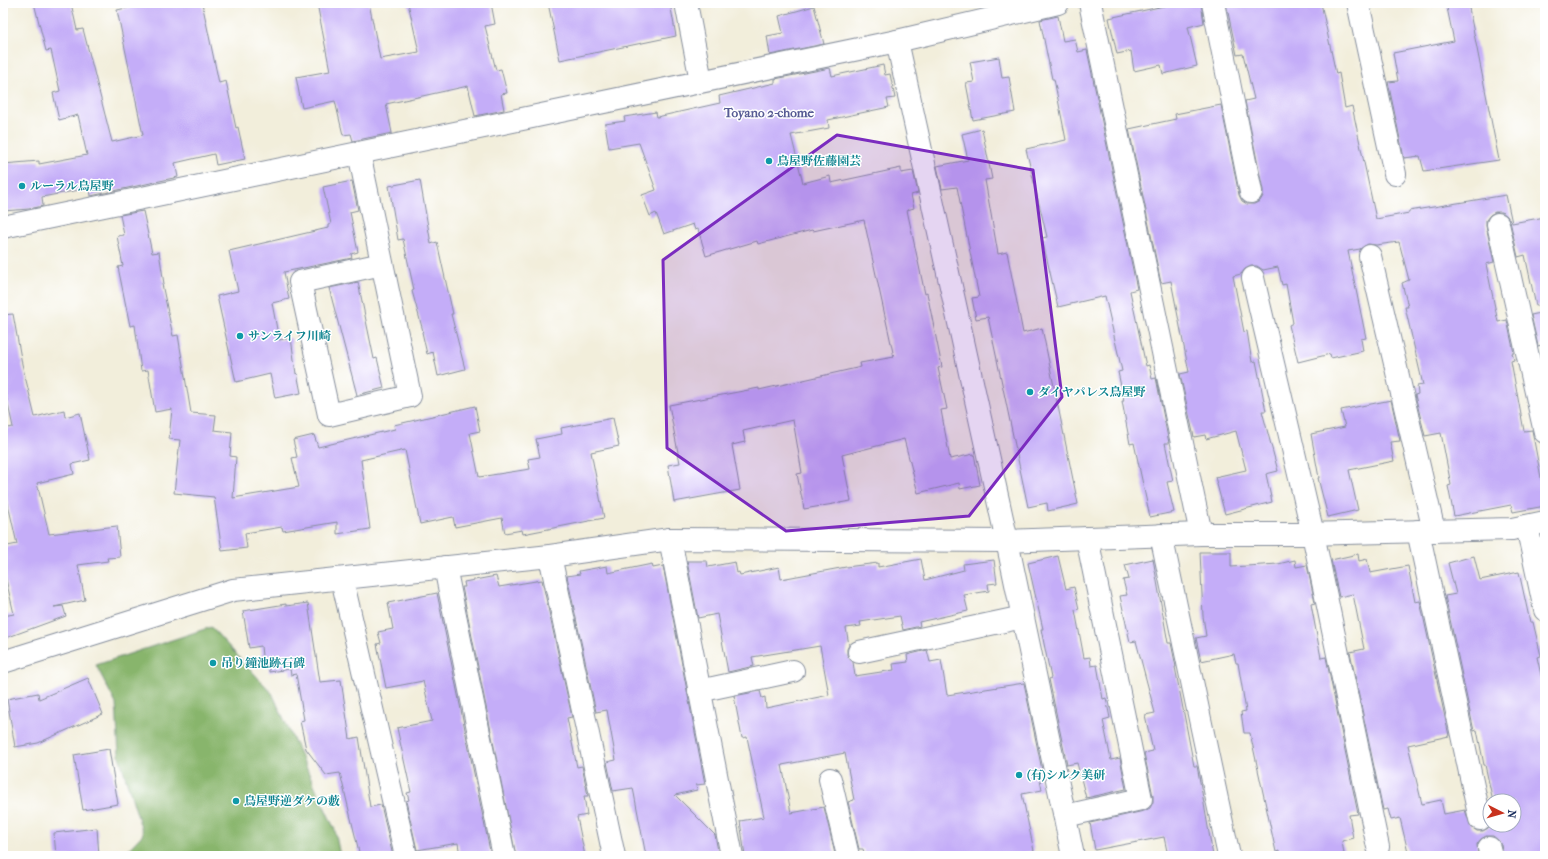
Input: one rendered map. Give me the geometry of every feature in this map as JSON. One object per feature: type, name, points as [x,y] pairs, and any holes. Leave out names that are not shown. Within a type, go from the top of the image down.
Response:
[{"type":"street","points":[[686,3],[701,81]]},
{"type":"street","points":[[3,227],[897,41],[1058,3]]},
{"type":"street","points":[[1090,3],[1201,534]]},
{"type":"street","points":[[1213,3],[1251,192]]},
{"type":"street","points":[[1358,3],[1395,174]]},
{"type":"street","points":[[897,41],[1007,541],[1073,856]]},
{"type":"street","points":[[359,153],[410,396],[329,415],[300,282],[382,264]]},
{"type":"street","points":[[1498,224],[1545,432]]},
{"type":"street","points":[[1370,256],[1426,531],[1480,819]]},
{"type":"street","points":[[1253,278],[1312,534],[1378,847]]},
{"type":"street","points":[[3,662],[233,590],[550,556],[670,539],[1007,541],[1201,534],[1312,534],[1512,529],[1536,524],[1545,610]]},
{"type":"street","points":[[1161,536],[1229,856]]},
{"type":"street","points":[[1065,816],[1141,799],[1087,538]]},
{"type":"street","points":[[670,539],[732,856]]},
{"type":"street","points":[[550,556],[614,856]]},
{"type":"street","points":[[445,568],[504,856]]},
{"type":"street","points":[[342,578],[406,856]]},
{"type":"street","points":[[859,652],[1023,617]]},
{"type":"street","points":[[699,691],[793,671]]},
{"type":"street","points":[[830,779],[848,856]]},
{"type":"highlighted area","points":[[837,135],[1033,170],[1062,397],[969,516],[786,531],[667,448],[663,260]]},
{"type":"green space","points":[[211,627],[272,693],[335,830],[340,856],[122,856],[143,834],[119,756],[116,704],[96,665]]},
{"type":"building","points":[[34,3],[71,3],[77,30],[83,29],[112,142],[143,135],[117,10],[150,3],[202,3],[219,83],[226,81],[236,128],[238,127],[245,159],[216,165],[214,154],[175,163],[178,177],[91,196],[90,188],[42,197],[43,206],[29,209],[3,211],[3,164],[39,161],[39,164],[87,155],[78,115],[59,120],[53,93],[60,91],[51,50],[46,51]]},
{"type":"building","points":[[317,3],[369,3],[380,59],[419,52],[408,3],[491,3],[495,24],[485,26],[496,70],[501,69],[507,93],[501,94],[504,110],[475,116],[468,86],[386,104],[392,133],[353,141],[351,134],[343,135],[335,101],[302,108],[296,77],[330,71]]},
{"type":"building","points":[[548,3],[670,3],[676,36],[560,60]]},
{"type":"building","points":[[1178,3],[1201,3],[1204,23],[1188,27],[1197,66],[1163,74],[1161,65],[1134,71],[1131,51],[1117,54],[1109,18]]},
{"type":"building","points":[[1226,3],[1321,3],[1336,74],[1339,73],[1345,108],[1352,106],[1376,219],[1409,213],[1409,211],[1506,195],[1512,223],[1545,217],[1545,305],[1536,306],[1525,255],[1518,257],[1510,221],[1502,212],[1495,212],[1486,220],[1494,262],[1486,264],[1498,322],[1507,320],[1514,353],[1512,353],[1514,360],[1511,361],[1524,431],[1532,430],[1545,506],[1513,512],[1511,505],[1454,516],[1448,486],[1451,485],[1441,433],[1425,436],[1415,395],[1418,394],[1417,386],[1423,385],[1405,307],[1408,307],[1402,283],[1409,280],[1399,242],[1376,245],[1368,244],[1360,249],[1348,251],[1366,338],[1361,339],[1363,351],[1331,358],[1330,354],[1298,362],[1289,325],[1293,323],[1286,284],[1282,285],[1278,267],[1263,270],[1257,266],[1251,266],[1245,269],[1241,274],[1233,276],[1244,332],[1247,331],[1252,362],[1256,361],[1266,411],[1262,411],[1278,471],[1266,474],[1272,502],[1225,514],[1215,477],[1246,470],[1236,431],[1206,439],[1205,435],[1194,437],[1180,374],[1189,372],[1171,281],[1161,283],[1129,129],[1176,119],[1175,114],[1221,105],[1239,195],[1242,201],[1247,204],[1254,204],[1260,201],[1263,196],[1263,190],[1245,101],[1254,99],[1243,54],[1237,55]]},
{"type":"building","points":[[1446,3],[1468,3],[1499,160],[1424,171],[1420,156],[1404,158],[1388,82],[1398,81],[1393,53],[1454,41]]},
{"type":"building","points":[[814,6],[824,44],[770,55],[767,36],[783,33],[779,16]]},
{"type":"building","points":[[1058,16],[1063,41],[1075,39],[1078,52],[1087,50],[1137,289],[1130,291],[1146,366],[1149,365],[1152,379],[1156,378],[1169,443],[1165,443],[1173,481],[1167,482],[1174,512],[1150,517],[1134,443],[1130,444],[1118,372],[1122,371],[1105,296],[1058,307],[1042,238],[1047,237],[1026,149],[1066,140],[1040,20]]},
{"type":"building","points":[[999,57],[1002,78],[1009,77],[1015,112],[973,120],[966,83],[974,82],[970,62]]},
{"type":"building","points":[[883,65],[885,75],[890,74],[895,98],[887,99],[889,107],[828,120],[829,128],[791,135],[803,183],[830,176],[831,183],[901,168],[901,173],[913,171],[918,193],[911,195],[914,208],[907,210],[925,294],[927,293],[942,367],[938,368],[947,409],[941,410],[950,459],[974,454],[980,485],[960,489],[959,483],[918,493],[904,439],[842,455],[851,501],[804,509],[797,474],[802,473],[793,420],[743,431],[745,442],[732,445],[740,490],[674,502],[668,465],[680,463],[669,405],[759,388],[759,390],[861,367],[860,363],[894,357],[864,220],[812,230],[758,244],[757,241],[706,256],[698,229],[695,230],[693,224],[664,234],[656,213],[650,216],[642,195],[656,190],[639,143],[609,148],[605,124],[625,121],[624,117],[656,112],[657,117],[720,103],[719,96],[775,83],[775,79],[830,68],[832,76]]},
{"type":"building","points":[[982,129],[992,179],[985,180],[998,254],[1007,252],[1023,333],[1042,328],[1078,504],[1048,511],[1047,503],[1028,507],[988,317],[976,319],[972,298],[979,297],[957,187],[942,189],[937,166],[968,160],[962,134]]},
{"type":"building","points":[[420,180],[431,244],[437,242],[453,314],[451,314],[465,369],[438,376],[433,352],[427,354],[423,331],[412,291],[414,290],[403,239],[398,240],[389,186]]},
{"type":"building","points":[[352,181],[358,210],[350,212],[358,252],[351,254],[352,258],[284,272],[289,299],[272,303],[279,340],[291,338],[296,374],[297,373],[301,393],[275,398],[270,374],[236,382],[217,296],[238,291],[229,251],[328,228],[328,225],[331,224],[323,187]]},
{"type":"building","points":[[143,211],[152,253],[159,252],[164,284],[162,284],[173,336],[178,335],[191,413],[216,415],[214,430],[232,432],[230,456],[236,457],[233,498],[299,487],[292,458],[297,457],[293,440],[314,435],[318,447],[395,429],[394,425],[475,406],[480,431],[470,433],[479,477],[530,469],[528,459],[540,457],[536,439],[562,434],[561,428],[613,418],[619,446],[591,452],[604,518],[523,534],[522,530],[505,533],[502,518],[455,527],[453,517],[420,524],[405,450],[361,460],[370,529],[337,534],[337,522],[283,531],[282,527],[245,533],[247,548],[222,551],[214,497],[174,493],[180,440],[169,439],[172,409],[155,412],[148,370],[141,371],[135,325],[130,326],[118,267],[123,266],[117,236],[124,235],[120,215]]},
{"type":"building","points":[[358,282],[374,359],[377,358],[384,388],[357,395],[329,288]]},
{"type":"building","points":[[1545,312],[1545,344],[1538,346],[1531,315]]},
{"type":"building","points":[[13,314],[22,364],[35,417],[64,410],[65,417],[80,413],[90,460],[72,464],[74,474],[37,483],[49,534],[117,526],[120,557],[107,558],[108,561],[78,565],[85,600],[54,607],[63,606],[66,616],[3,639],[3,616],[14,614],[5,575],[3,576],[3,547],[17,544],[3,482],[3,429],[13,427],[3,382],[3,315]]},
{"type":"building","points":[[1391,400],[1400,441],[1390,442],[1394,461],[1349,470],[1358,510],[1328,517],[1318,478],[1311,434],[1345,427],[1341,410]]},
{"type":"building","points":[[1200,552],[1231,552],[1231,567],[1278,564],[1295,560],[1296,567],[1307,565],[1315,603],[1311,604],[1321,658],[1326,657],[1358,814],[1349,815],[1353,838],[1342,841],[1344,854],[1333,856],[1280,856],[1279,851],[1276,852],[1250,733],[1244,733],[1241,712],[1246,711],[1238,663],[1236,663],[1234,654],[1201,661],[1196,638],[1206,636],[1203,616]]},
{"type":"building","points":[[1358,554],[1359,561],[1367,559],[1370,573],[1408,566],[1415,602],[1420,601],[1449,736],[1408,745],[1422,804],[1441,800],[1444,814],[1465,810],[1471,827],[1477,831],[1482,831],[1482,833],[1522,833],[1522,793],[1491,793],[1477,730],[1474,731],[1445,596],[1456,594],[1448,563],[1474,556],[1480,580],[1519,572],[1530,622],[1533,622],[1541,656],[1537,657],[1545,693],[1545,856],[1503,856],[1501,845],[1498,840],[1493,836],[1486,836],[1477,844],[1478,856],[1409,856],[1400,818],[1391,820],[1388,809],[1383,810],[1350,652],[1364,649],[1353,594],[1339,597],[1331,560]]},
{"type":"building","points":[[1058,556],[1066,589],[1074,587],[1079,609],[1075,610],[1084,658],[1090,657],[1091,666],[1097,665],[1103,699],[1106,698],[1110,718],[1103,720],[1111,760],[1120,758],[1126,789],[1086,798],[1077,763],[1067,765],[1049,679],[1051,678],[1041,629],[1043,629],[1028,563]]},
{"type":"building","points":[[921,559],[925,580],[964,570],[963,564],[994,560],[997,583],[988,584],[989,591],[964,595],[968,611],[919,622],[920,626],[903,630],[900,616],[860,622],[861,626],[846,628],[849,645],[847,655],[853,662],[855,676],[894,670],[893,664],[908,662],[907,655],[927,650],[930,662],[941,660],[947,695],[1024,683],[1042,770],[1038,771],[1042,790],[1022,794],[1034,851],[1008,856],[865,856],[863,849],[859,849],[848,802],[854,800],[845,753],[782,765],[791,813],[824,807],[835,854],[826,856],[745,856],[740,821],[764,817],[747,737],[742,738],[734,696],[760,691],[762,698],[765,697],[766,708],[829,695],[820,646],[752,657],[754,666],[728,672],[717,614],[698,618],[687,561],[707,561],[708,567],[735,562],[737,573],[739,572],[740,575],[779,567],[781,579],[846,567],[878,563],[878,567]]},
{"type":"building","points":[[1153,559],[1168,643],[1171,643],[1194,766],[1197,766],[1213,856],[1168,856],[1164,837],[1095,850],[1090,823],[1144,811],[1150,808],[1153,802],[1144,753],[1153,751],[1145,715],[1155,713],[1136,641],[1130,642],[1120,596],[1127,595],[1123,580],[1129,579],[1125,565]]},
{"type":"building","points":[[652,564],[653,568],[663,566],[705,784],[696,785],[697,790],[675,795],[715,835],[719,856],[646,856],[633,788],[613,791],[607,762],[616,760],[607,710],[596,712],[567,576],[580,574],[579,571],[607,566],[608,573]]},
{"type":"building","points":[[496,576],[499,587],[542,580],[572,717],[567,718],[577,767],[582,766],[588,796],[584,796],[587,815],[577,817],[585,856],[516,856],[462,587],[465,587],[464,582]]},
{"type":"building","points":[[437,593],[491,856],[460,856],[458,843],[417,850],[406,801],[409,800],[407,793],[411,792],[397,728],[432,721],[423,681],[386,688],[377,644],[381,643],[378,632],[393,629],[388,603]]},
{"type":"building","points":[[308,603],[320,682],[341,680],[350,739],[359,737],[370,807],[381,805],[393,856],[360,856],[340,773],[326,775],[306,749],[300,721],[304,720],[296,674],[291,675],[290,669],[269,672],[269,665],[263,666],[261,646],[249,648],[243,611],[286,604],[286,606]]},
{"type":"building","points":[[88,678],[103,714],[38,743],[15,747],[7,699],[38,693],[39,699]]},
{"type":"building","points":[[109,749],[118,804],[83,810],[74,755]]},
{"type":"building","points":[[97,828],[99,856],[56,856],[54,833]]},
{"type":"place","name":"鳥屋野佐藤園芸","points":[[769,161]]},
{"type":"place","name":"ルーラル鳥屋野","points":[[22,186]]},
{"type":"place","name":"サンライフ川崎","points":[[240,336]]},
{"type":"place","name":"ダイヤパレス鳥屋野","points":[[1030,392]]},
{"type":"place","name":"吊り鐘池跡石碑","points":[[213,663]]},
{"type":"place","name":"(有)シルク美研","points":[[1019,775]]},
{"type":"place","name":"鳥屋野逆ダケの藪","points":[[236,801]]},
{"type":"district","name":"Toyano 2-chome","points":[[769,112]]}]
